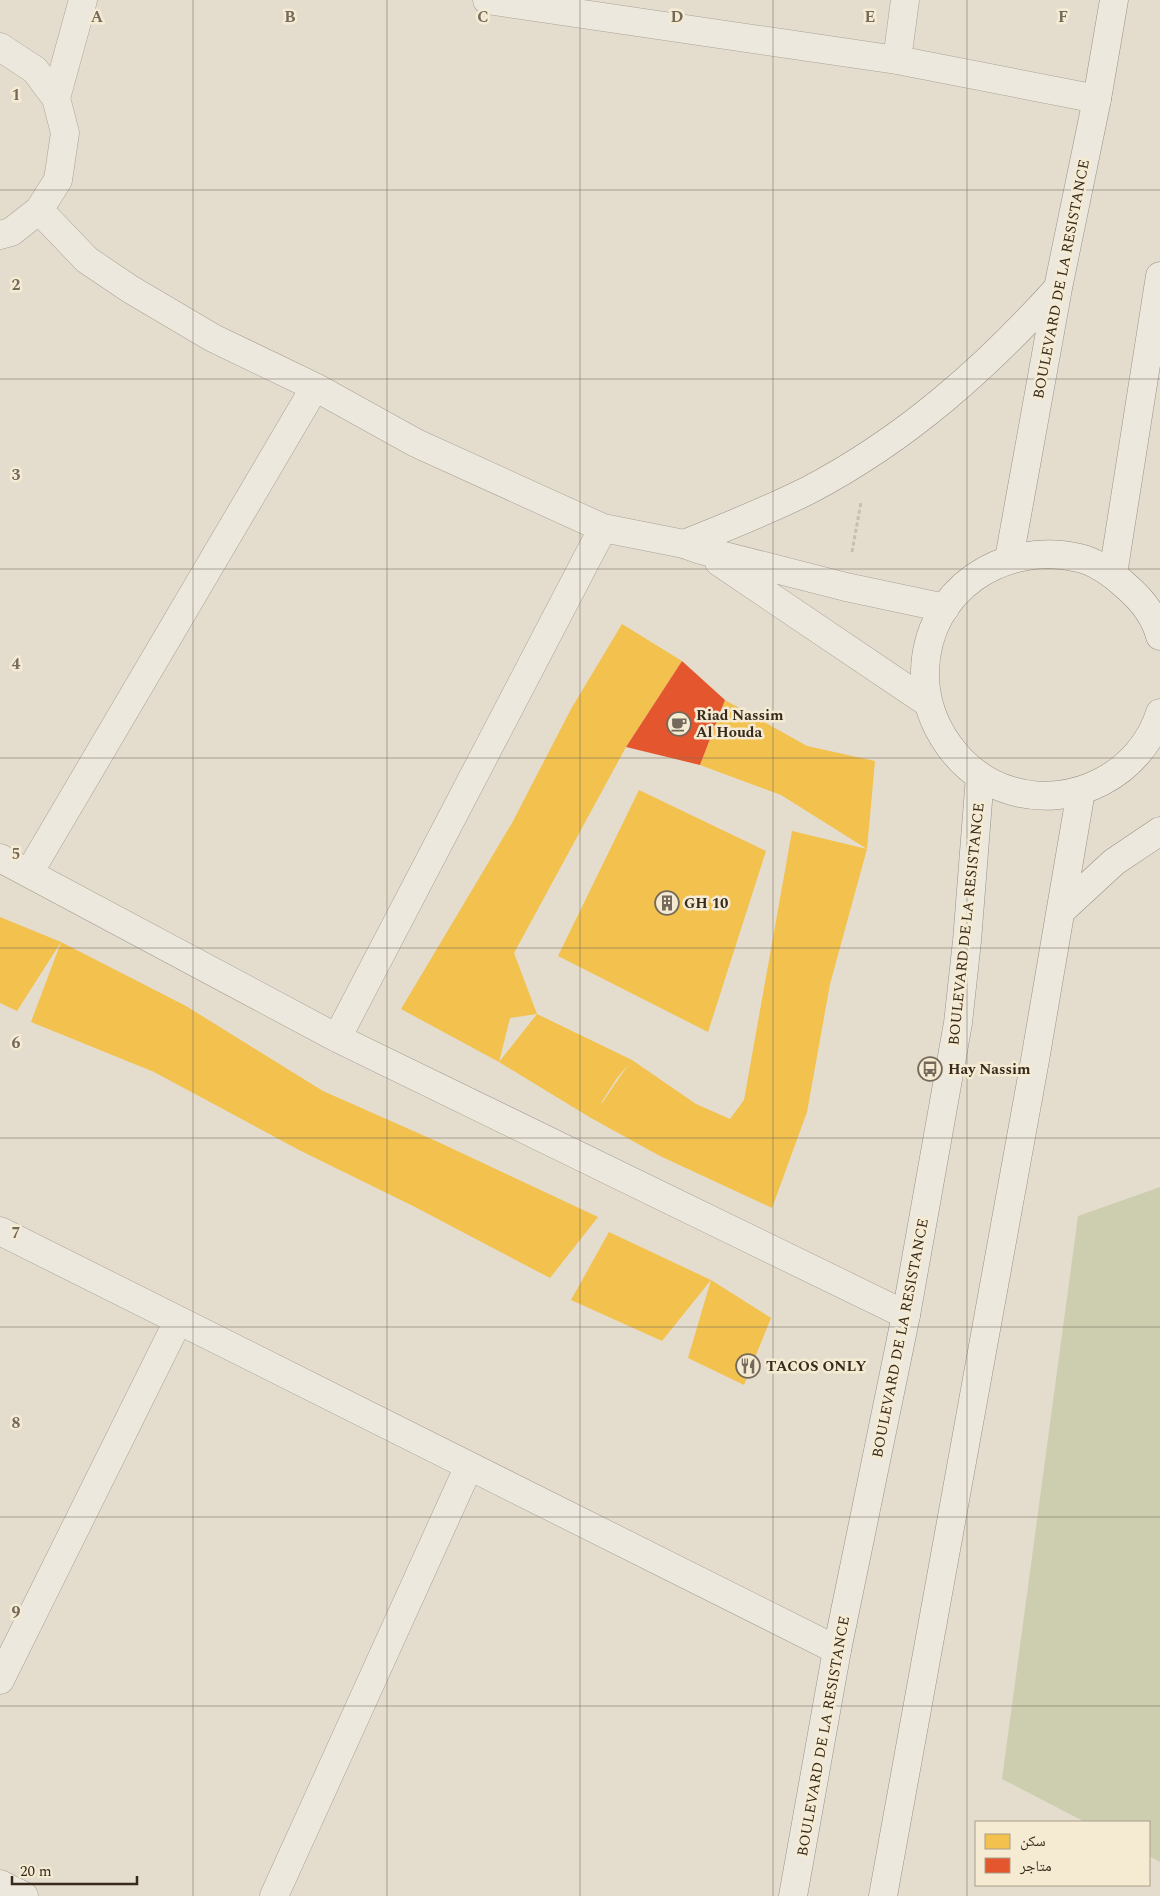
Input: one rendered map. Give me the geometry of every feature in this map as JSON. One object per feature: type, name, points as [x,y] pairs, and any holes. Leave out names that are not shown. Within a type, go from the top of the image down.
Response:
[{"type":"street","points":[[56,98],[83,0]]},
{"type":"street","points":[[897,60],[905,0]]},
{"type":"street","name":"BOULEVARD DE LA RESISTANCE","points":[[1009,559],[1058,288],[1097,99],[1114,0]]},
{"type":"street","points":[[497,1],[897,60],[1097,99]]},
{"type":"street","points":[[0,47],[35,70],[56,98],[65,133],[58,180],[39,210],[11,232],[0,235]]},
{"type":"street","points":[[39,210],[87,260],[130,290],[213,338],[315,387],[416,443],[603,528],[693,547],[846,587],[944,608]]},
{"type":"street","points":[[1113,574],[1160,276]]},
{"type":"street","points":[[693,547],[810,489],[870,454],[921,418],[970,378],[1016,335],[1058,288]]},
{"type":"street","points":[[30,873],[315,387]]},
{"type":"street","points":[[337,1038],[603,528]]},
{"type":"street","points":[[693,547],[928,703]]},
{"type":"street","points":[[1158,724],[1136,757],[1111,778],[1081,791],[1046,796],[1012,791],[980,776],[957,756],[944,738],[939,731],[928,703],[925,670],[931,638],[944,608],[957,592],[972,578],[990,567],[1009,559],[1044,553],[1080,558],[1113,574],[1139,597],[1158,627],[1160,636]]},
{"type":"street","name":"BOULEVARD DE LA RESISTANCE","points":[[793,1896],[837,1650],[906,1315],[958,1024],[967,941],[980,776]]},
{"type":"street","points":[[883,1896],[1062,910],[1081,791]]},
{"type":"street","points":[[1062,910],[1114,862],[1160,831]]},
{"type":"street","points":[[0,858],[337,1038],[906,1315]]},
{"type":"street","points":[[0,1232],[837,1650]]},
{"type":"street","points":[[0,1680],[178,1321]]},
{"type":"street","points":[[274,1896],[469,1466]]},
{"type":"street","points":[[0,1884],[24,1896]]},
{"type":"path","points":[[846,587],[870,454]]},
{"type":"green space","points":[[1160,1187],[1160,1862],[1150,1857],[1150,1821],[1083,1821],[1002,1779],[1078,1216]]},
{"type":"building: سكن","points":[[622,624],[682,661],[626,747],[514,953],[537,1014],[510,1018],[499,1062],[401,1009],[512,823],[571,709]]},
{"type":"building: سكن","points":[[725,700],[807,746],[875,761],[867,849],[781,795],[700,765]]},
{"type":"building: سكن","name":"GH 10","points":[[639,790],[766,851],[708,1032],[558,956]]},
{"type":"building: سكن","points":[[792,831],[867,849],[830,984],[807,1112],[772,1208],[660,1156],[591,1118],[499,1062],[537,1014],[632,1060],[696,1104],[730,1119],[744,1100]],"holes":[[[628,1065],[602,1103],[617,1078]]]},
{"type":"building: سكن","points":[[0,917],[61,942],[17,1011],[0,1003]]},
{"type":"building: سكن","points":[[61,942],[186,1006],[323,1091],[436,1141],[598,1217],[550,1278],[415,1207],[299,1150],[154,1072],[31,1022]]},
{"type":"building: سكن","points":[[609,1232],[711,1280],[662,1341],[571,1300]]},
{"type":"building: سكن","points":[[711,1280],[771,1318],[744,1385],[688,1358]]},
{"type":"building: متاجر","name":"Riad Nassim Al Houda","points":[[682,661],[725,700],[700,765],[626,747]]},
{"type":"place","name":"Riad Nassim Al Houda","points":[[679,724]]},
{"type":"place","name":"GH 10","points":[[667,903]]},
{"type":"place","name":"Hay Nassim","points":[[930,1069]]},
{"type":"place","name":"TACOS ONLY","points":[[748,1366]]}]
